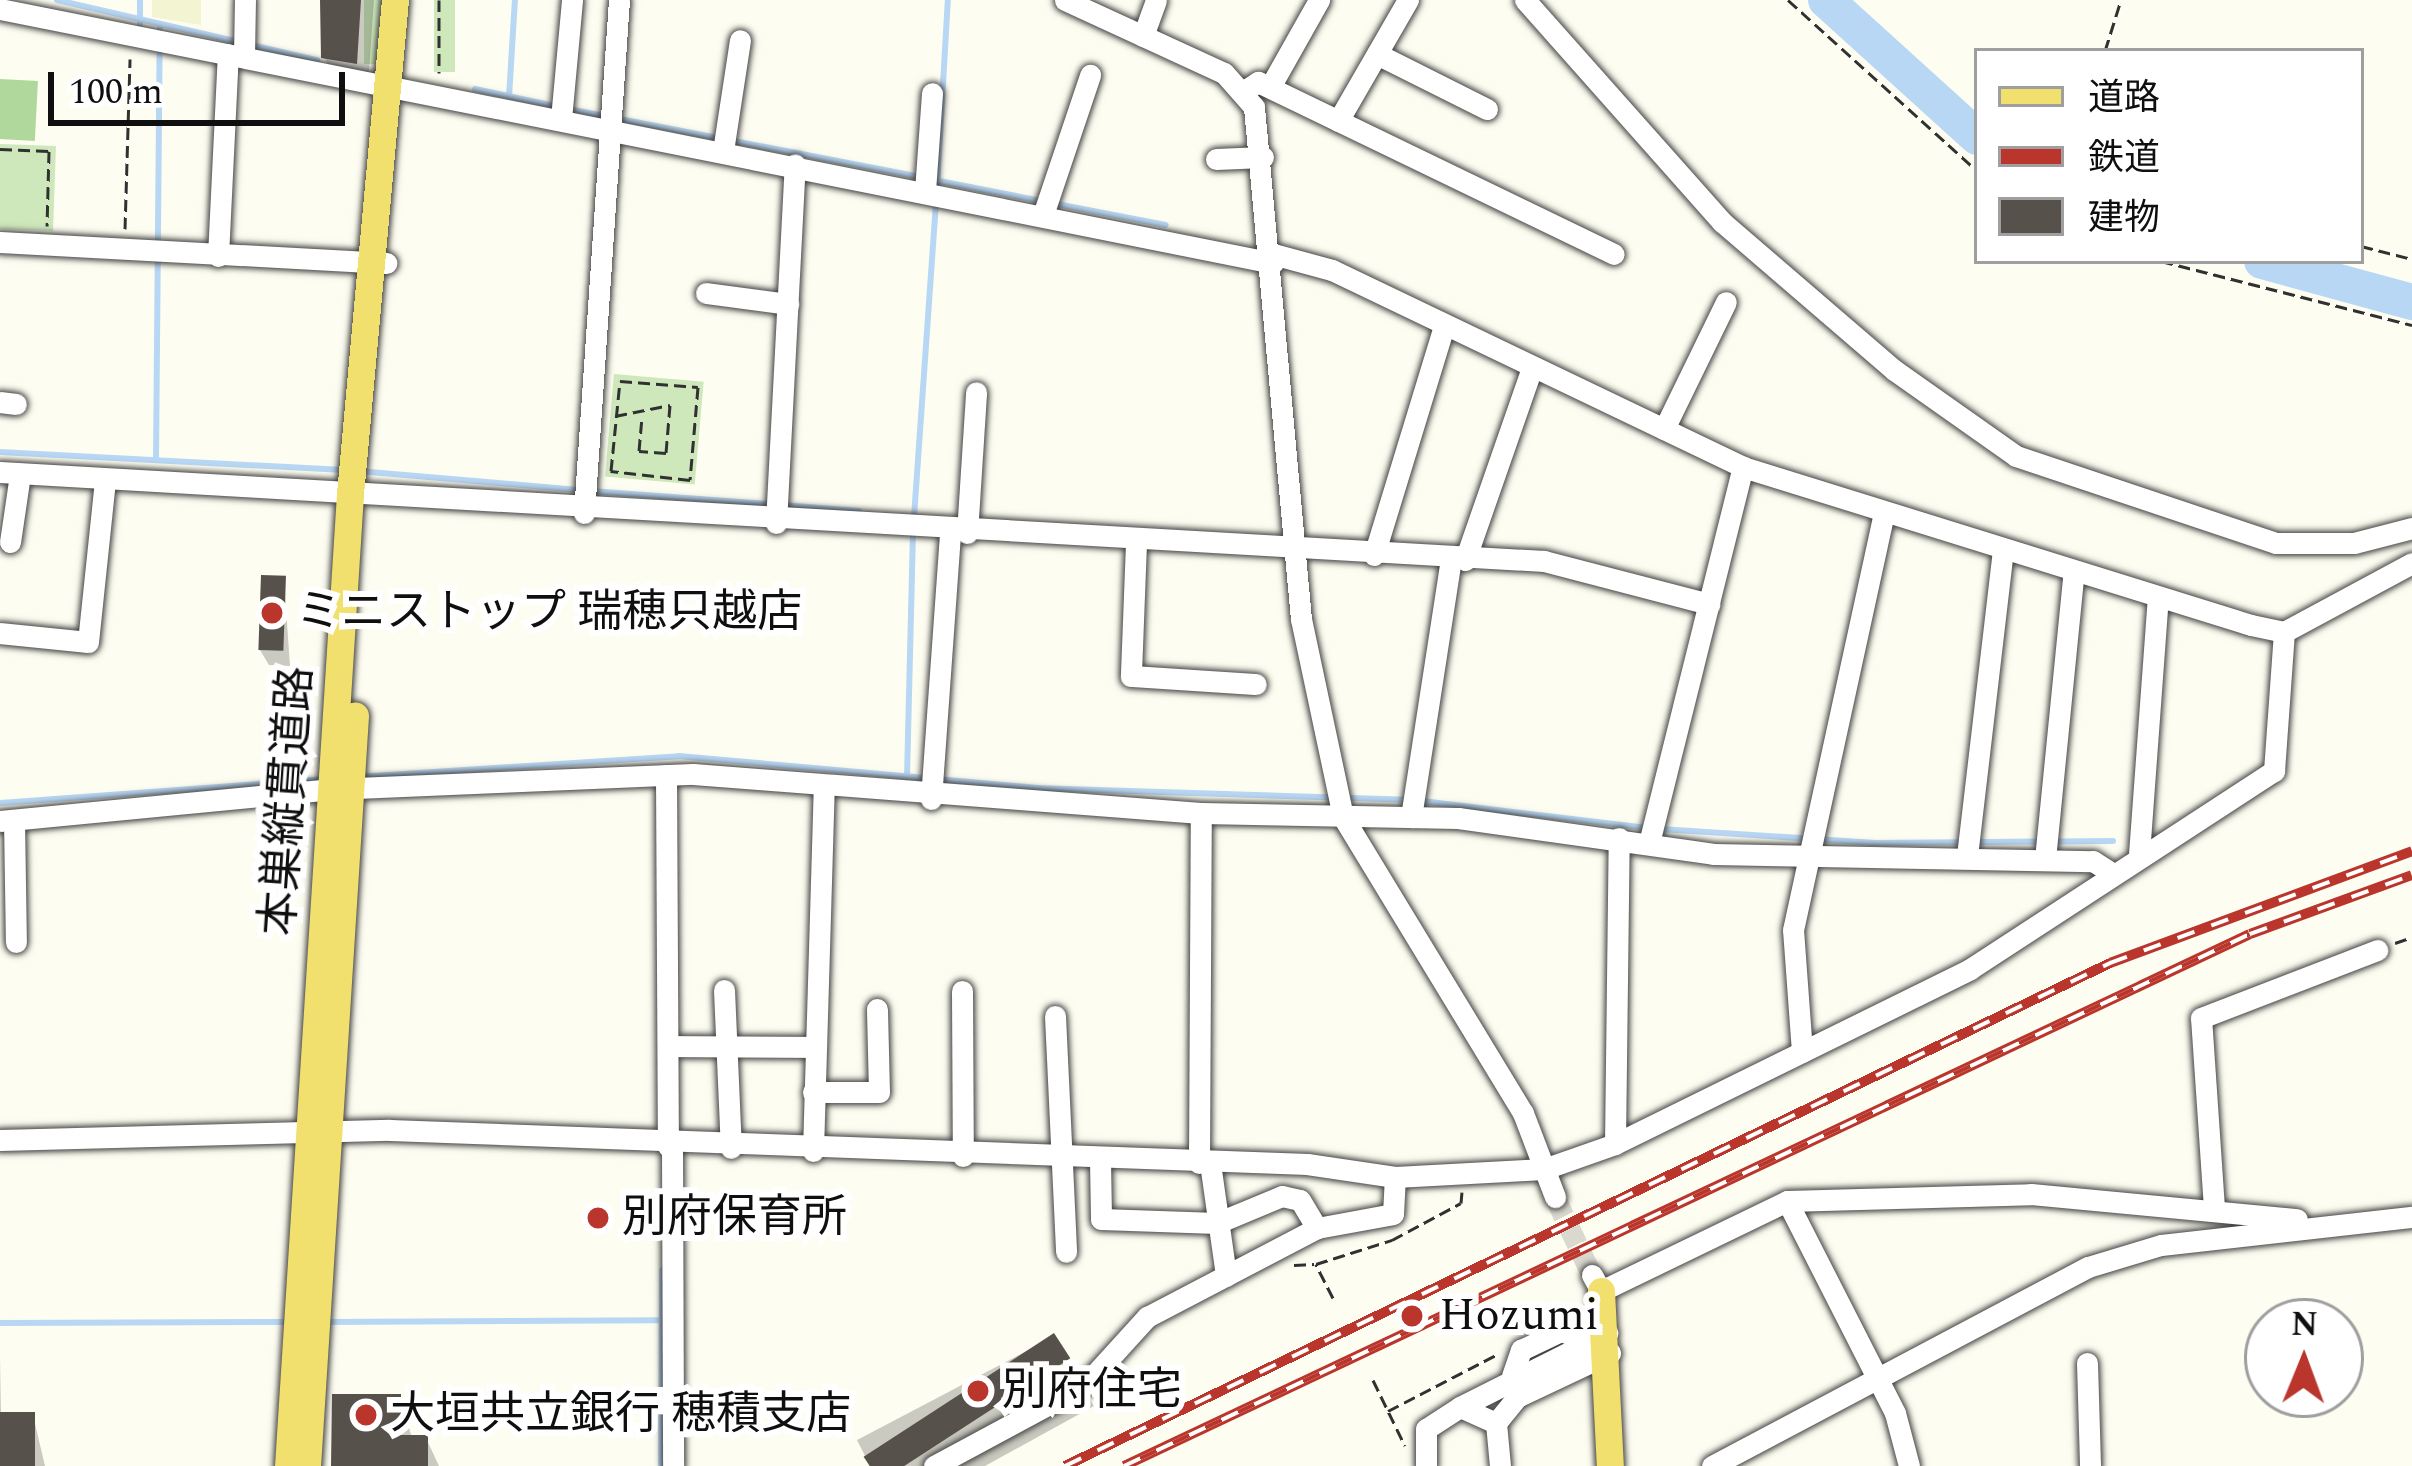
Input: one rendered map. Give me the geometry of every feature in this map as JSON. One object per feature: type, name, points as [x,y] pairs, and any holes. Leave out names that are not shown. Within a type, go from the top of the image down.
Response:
[{"type":"main road","name":"本巣縦貫道路","points":[[394,0],[395,86]]},
{"type":"main road","name":"本巣縦貫道路","points":[[288,1466],[341,791],[358,494],[395,86],[410,0]]},
{"type":"main road","name":"本巣縦貫道路","points":[[307,1466],[316,1131]]},
{"type":"main road","points":[[1596,1283],[1610,1466]]},
{"type":"street","points":[[218,256],[245,0]]},
{"type":"street","points":[[561,119],[572,0]]},
{"type":"street","points":[[584,513],[619,0]]},
{"type":"street","points":[[1065,0],[1244,91],[1270,87],[1614,254]]},
{"type":"street","points":[[1143,36],[1156,0]]},
{"type":"street","points":[[1270,87],[1319,0]]},
{"type":"street","points":[[1525,0],[1722,222],[1894,370],[2016,456],[2276,543],[2354,543],[2412,528]]},
{"type":"street","points":[[1338,121],[1402,2]]},
{"type":"street","points":[[0,9],[26,5],[236,55],[1273,258],[1444,326],[1743,466],[2158,598],[2284,632],[2412,563]]},
{"type":"street","points":[[722,151],[740,40]]},
{"type":"street","points":[[1377,54],[1487,109]]},
{"type":"street","points":[[1043,215],[1090,75]]},
{"type":"street","points":[[1244,91],[1263,157],[1296,551],[1342,817],[1523,1113],[1555,1197]]},
{"type":"street","points":[[926,191],[932,93]]},
{"type":"street","points":[[1216,159],[1263,157]]},
{"type":"street","points":[[776,523],[795,165]]},
{"type":"street","points":[[0,242],[379,262]]},
{"type":"street","points":[[706,293],[788,304]]},
{"type":"street","points":[[1664,429],[1726,302]]},
{"type":"street","points":[[1374,555],[1444,326]]},
{"type":"street","points":[[1411,817],[1458,559],[1531,370]]},
{"type":"street","points":[[931,799],[976,392]]},
{"type":"street","points":[[1649,843],[1743,466]]},
{"type":"street","points":[[10,542],[10,473],[584,513],[1544,561],[1709,604]]},
{"type":"street","points":[[0,633],[88,642],[105,480]]},
{"type":"street","points":[[1802,1052],[1793,930],[1884,512]]},
{"type":"street","points":[[1136,543],[1131,676],[1256,684]]},
{"type":"street","points":[[1967,856],[2003,550]]},
{"type":"street","points":[[2045,859],[2074,571]]},
{"type":"street","points":[[2139,854],[2158,598]]},
{"type":"street","points":[[0,1140],[316,1131],[1205,1163],[1395,1177],[1544,1169],[1615,1144],[1970,969],[2110,872],[2274,771],[2284,632]]},
{"type":"street","points":[[666,776],[673,1466]]},
{"type":"street","points":[[16,942],[7,820],[341,791],[666,776],[824,785],[931,799],[1201,813],[1411,817],[1649,843],[1811,853],[2045,859],[2110,872]]},
{"type":"street","points":[[813,1151],[812,1047],[824,785]]},
{"type":"street","points":[[1201,813],[1205,1163],[1226,1276]]},
{"type":"street","points":[[1615,1144],[1619,838]]},
{"type":"street","points":[[2214,1208],[2201,1018],[2377,950]]},
{"type":"street","points":[[724,990],[730,1148]]},
{"type":"street","points":[[962,991],[963,1156]]},
{"type":"street","points":[[813,1092],[879,1092],[877,1009]]},
{"type":"street","points":[[1055,1016],[1058,1159],[1066,1252]]},
{"type":"street","points":[[668,1046],[812,1047]]},
{"type":"street","points":[[1100,1160],[1101,1219],[1217,1222],[1282,1196],[1300,1200],[1317,1228]]},
{"type":"street","points":[[934,1466],[1085,1384],[1147,1317],[1317,1228],[1394,1214],[1395,1177]]},
{"type":"street","points":[[1596,1283],[1787,1201],[1934,1193],[2214,1208],[2328,1222]]},
{"type":"street","points":[[1787,1201],[1878,1378],[1909,1466]]},
{"type":"street","points":[[1712,1466],[2088,1267],[2161,1245],[2328,1222],[2412,1217]]},
{"type":"street","points":[[1426,1464],[1426,1429],[1512,1376],[1602,1342]]},
{"type":"street","points":[[1500,1466],[1496,1423],[1517,1397],[1602,1342]]},
{"type":"street","points":[[2087,1363],[2090,1466]]},
{"type":"street","points":[[1460,1407],[1496,1423]]},
{"type":"path","points":[[436,94],[439,0]]},
{"type":"path","points":[[1788,0],[1974,168]]},
{"type":"path","points":[[2106,48],[2121,0]]},
{"type":"path","points":[[125,250],[131,33]]},
{"type":"path","points":[[0,149],[49,151],[46,246]]},
{"type":"path","points":[[2364,247],[2412,259]]},
{"type":"path","points":[[2174,264],[2412,325]]},
{"type":"path","points":[[620,382],[698,387],[690,480],[611,471],[616,416],[620,382]]},
{"type":"path","points":[[643,403],[670,405],[666,453],[639,451],[642,419],[643,403]]},
{"type":"path","points":[[592,414],[642,419]]},
{"type":"path","points":[[1388,1411],[1513,1346]]},
{"type":"path","points":[[1373,1380],[1388,1411],[1426,1464]]},
{"type":"green space","points":[[152,0],[201,0],[201,25],[152,17]]},
{"type":"green space","points":[[364,0],[385,0],[385,64],[364,64]]},
{"type":"green space","points":[[434,0],[455,0],[455,72],[434,72]]},
{"type":"green space","points":[[0,79],[38,81],[35,141],[0,139]]},
{"type":"green space","points":[[0,144],[56,146],[53,231],[0,229]]},
{"type":"green space","points":[[614,374],[704,382],[695,484],[605,477]]},
{"type":"building","points":[[320,0],[361,0],[357,64],[321,58]]},
{"type":"building","name":"ミニストップ 瑞穂只越店","points":[[261,575],[286,576],[283,651],[258,650]]},
{"type":"building","name":"別府住宅","points":[[1054,1333],[1070,1358],[904,1466],[870,1466],[864,1457]]},
{"type":"building","name":"大垣共立銀行 穂積支店","points":[[332,1394],[401,1394],[401,1435],[428,1435],[428,1466],[331,1466]]},
{"type":"building","points":[[0,1412],[35,1412],[35,1466],[0,1466]]},
{"type":"waterway","points":[[57,0],[317,60]]},
{"type":"waterway","points":[[140,0],[140,25]]},
{"type":"waterway","points":[[509,97],[515,0]]},
{"type":"waterway","points":[[937,188],[948,0]]},
{"type":"waterway","points":[[1826,0],[1974,134]]},
{"type":"waterway","points":[[156,460],[160,29]]},
{"type":"waterway","points":[[475,89],[556,106]]},
{"type":"waterway","points":[[568,109],[921,177]]},
{"type":"waterway","points":[[934,180],[1166,225]]},
{"type":"waterway","points":[[914,517],[936,201]]},
{"type":"waterway","points":[[2273,264],[2412,302]]},
{"type":"waterway","points":[[0,452],[345,470]]},
{"type":"waterway","points":[[358,471],[578,490]]},
{"type":"waterway","points":[[591,491],[769,504]]},
{"type":"waterway","points":[[782,505],[859,511]]},
{"type":"waterway","points":[[907,777],[913,530]]},
{"type":"waterway","points":[[357,777],[679,756],[1035,788],[1408,800]]},
{"type":"waterway","points":[[0,803],[326,779]]},
{"type":"waterway","points":[[1422,801],[1647,828]]},
{"type":"waterway","points":[[1660,829],[1876,843],[2113,841]]},
{"type":"waterway","points":[[661,1464],[662,1270]]},
{"type":"waterway","points":[[322,1322],[660,1320]]},
{"type":"waterway","points":[[0,1323],[290,1322]]},
{"type":"tunnel","points":[[1555,1197],[1592,1275]]},
{"type":"railway","points":[[1065,1466],[2110,963],[2412,851]]},
{"type":"railway","points":[[1124,1466],[2250,934],[2412,875]]},
{"type":"place","name":"ミニストップ 瑞穂只越店","points":[[272,613]]},
{"type":"place","name":"別府保育所","points":[[598,1218]]},
{"type":"place","name":"Hozumi","points":[[1412,1316]]},
{"type":"place","name":"別府住宅","points":[[978,1391]]},
{"type":"place","name":"大垣共立銀行 穂積支店","points":[[366,1415]]}]
